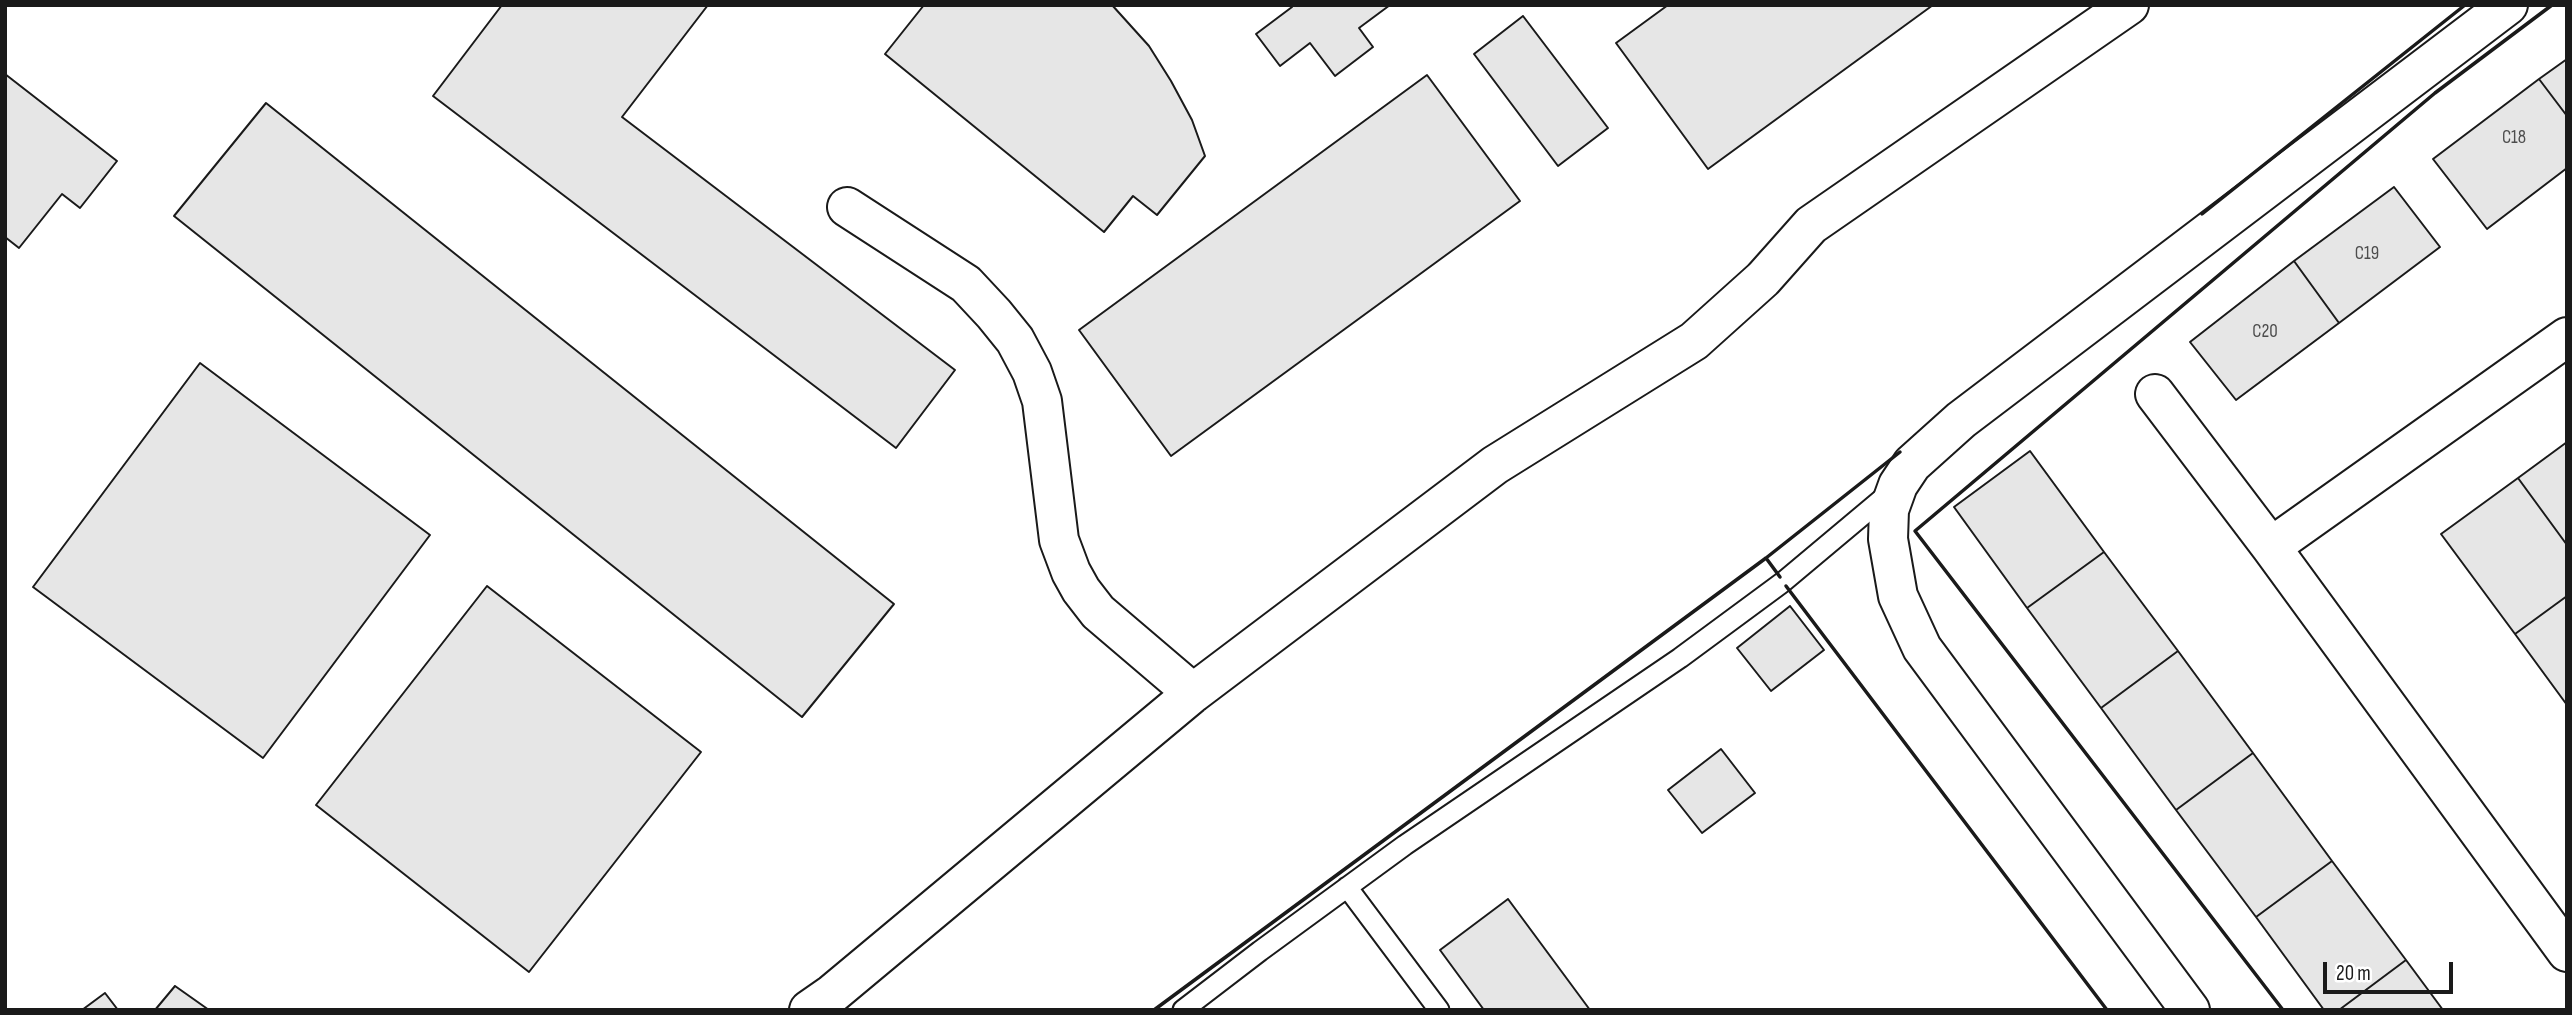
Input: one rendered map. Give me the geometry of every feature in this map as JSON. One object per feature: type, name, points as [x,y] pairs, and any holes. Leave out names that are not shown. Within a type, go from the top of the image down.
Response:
[{"type":"street","points":[[809,1010],[832,994],[1193,693],[1495,464],[1694,341],[1763,278],[1811,225],[2129,5]]},
{"type":"street","points":[[2190,1010],[1922,648],[1898,596],[1891,567],[1889,510],[1898,485],[1912,464],[1961,420],[2508,5]]},
{"type":"street","points":[[847,207],[966,284],[1015,340],[1032,372],[1042,401],[1059,540],[1071,572],[1098,612],[1193,693]]},
{"type":"street","points":[[2271,547],[2567,337]]},
{"type":"street","points":[[2155,394],[2271,547],[2567,952]]},
{"type":"lane","points":[[1183,1010],[1347,887],[1680,658],[1783,582],[1898,485]]},
{"type":"lane","points":[[1347,887],[1439,1010]]},
{"type":"building","points":[[502,5],[708,5],[622,117],[955,370],[896,448],[433,96]]},
{"type":"building","points":[[924,5],[1112,5],[1149,46],[1171,81],[1192,120],[1205,156],[1157,215],[1133,196],[1104,232],[885,54]]},
{"type":"building","points":[[1290,5],[1390,5],[1359,28],[1373,47],[1335,76],[1310,43],[1280,66],[1256,34],[1292,7]]},
{"type":"building","points":[[1668,5],[1933,5],[1708,169],[1616,43]]},
{"type":"building","points":[[1523,16],[1608,128],[1558,166],[1474,54]]},
{"type":"building","points":[[2567,59],[2567,116],[2539,79]]},
{"type":"building","points":[[5,74],[117,161],[80,208],[62,194],[19,248],[5,237]]},
{"type":"building","points":[[1427,75],[1520,201],[1171,456],[1079,330]]},
{"type":"building","points":[[2539,79],[2567,116],[2567,168],[2487,229],[2433,159]]},
{"type":"building","points":[[266,103],[894,604],[802,717],[174,216]]},
{"type":"building","points":[[2394,187],[2440,247],[2339,323],[2294,261]]},
{"type":"building","points":[[2294,261],[2339,323],[2236,400],[2190,342]]},
{"type":"building","points":[[200,363],[430,535],[263,758],[33,587]]},
{"type":"building","points":[[2567,442],[2567,545],[2518,478]]},
{"type":"building","points":[[2030,451],[2104,552],[2027,608],[1954,507]]},
{"type":"building","points":[[2518,478],[2567,545],[2567,596],[2515,634],[2441,534]]},
{"type":"building","points":[[2104,552],[2178,651],[2101,708],[2027,608]]},
{"type":"building","points":[[487,586],[701,752],[529,972],[316,805]]},
{"type":"building","points":[[2567,596],[2567,705],[2515,634]]},
{"type":"building","points":[[1790,606],[1824,650],[1771,691],[1737,648]]},
{"type":"building","points":[[2178,651],[2253,753],[2176,810],[2101,708]]},
{"type":"building","points":[[1721,749],[1755,793],[1702,833],[1668,790]]},
{"type":"building","points":[[2253,753],[2332,861],[2256,917],[2176,810]]},
{"type":"building","points":[[2332,861],[2406,960],[2339,1010],[2324,1010],[2256,917]]},
{"type":"building","points":[[1508,899],[1590,1010],[1484,1010],[1440,950]]},
{"type":"building","points":[[2406,960],[2443,1010],[2339,1010]]},
{"type":"building","points":[[175,986],[209,1010],[155,1010]]},
{"type":"building","points":[[105,993],[118,1010],[82,1010]]},
{"type":"wall","points":[[2202,214],[2465,5]]},
{"type":"wall","points":[[2283,1010],[1915,531],[2435,93],[2552,5]]},
{"type":"wall","points":[[1154,1010],[1766,558],[1900,452]]},
{"type":"wall","points":[[1766,558],[1780,577]]},
{"type":"wall","points":[[1786,586],[2107,1010]]}]
